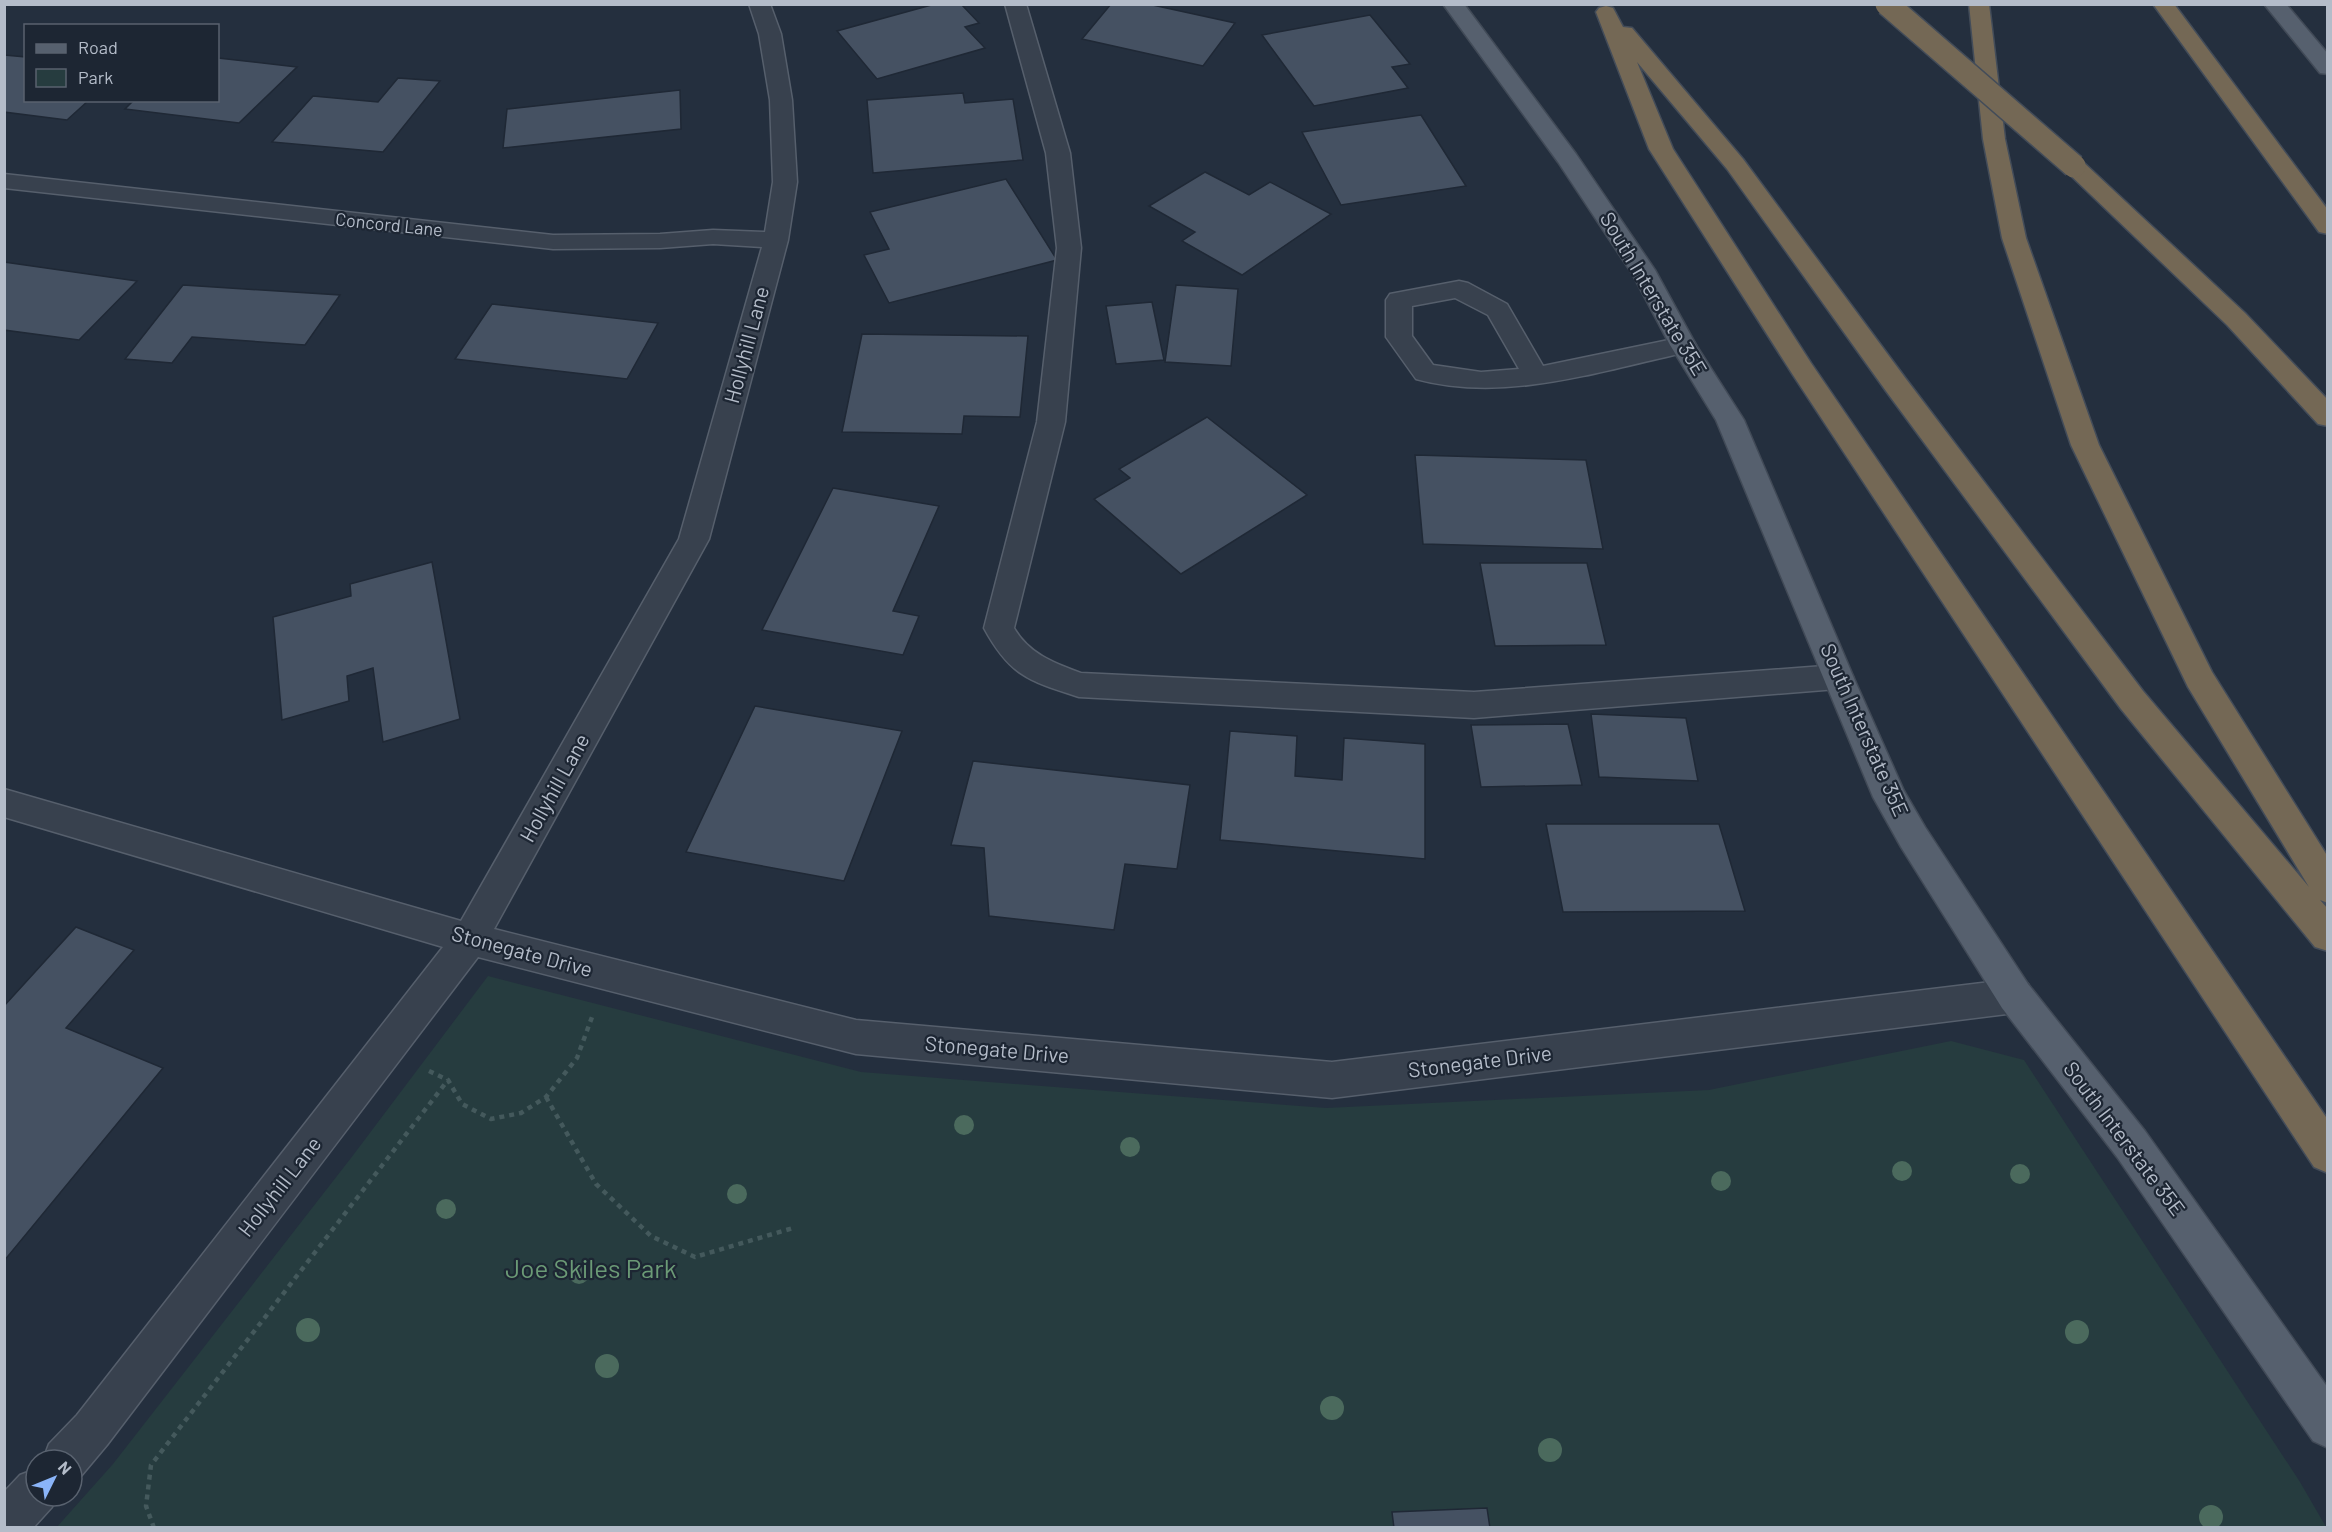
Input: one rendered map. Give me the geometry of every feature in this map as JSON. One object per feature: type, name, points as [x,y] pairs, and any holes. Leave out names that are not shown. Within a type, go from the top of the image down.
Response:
[{"type":"highway","points":[[1887,4],[2074,166],[2236,318],[2328,417]]},
{"type":"highway","points":[[1979,4],[1994,139],[2014,238],[2085,445],[2199,678],[2328,888]]},
{"type":"highway","points":[[2163,4],[2328,226]]},
{"type":"highway","points":[[1603,8],[1735,164],[1896,385],[2132,700],[2328,936]]},
{"type":"highway","points":[[1603,8],[1661,149],[1802,369],[2328,1154]]},
{"type":"main road","name":"South Interstate 35E","points":[[1453,4],[1568,159],[1646,275],[1683,345],[1730,420],[1890,797],[1913,837],[2015,996],[2131,1144],[2328,1426]]},
{"type":"main road","points":[[2274,4],[2328,68]]},
{"type":"street","name":"Hollyhill Lane","points":[[75,1448],[92,1430],[470,939],[694,539],[776,240],[785,182],[781,100],[770,34],[759,4]]},
{"type":"street","points":[[1015,4],[1058,153],[1069,248],[1051,422],[999,628],[1009,648],[1030,666],[1078,685],[1474,705],[1838,677]]},
{"type":"street","name":"Concord Lane","points":[[4,181],[553,242],[660,241],[713,237],[776,240]]},
{"type":"street","points":[[1536,376],[1498,310],[1459,289],[1400,300],[1399,337],[1425,373],[1480,381],[1536,376],[1683,345]]},
{"type":"street","name":"Stonegate Drive","points":[[4,802],[470,939],[856,1037],[1332,1080],[2015,996]]},
{"type":"street","points":[[4,1525],[24,1504]]},
{"type":"path","points":[[384,1052],[448,1080],[462,1104],[491,1119],[520,1113],[546,1097],[577,1058],[608,974]]},
{"type":"path","points":[[154,1527],[146,1506],[151,1465],[448,1080]]},
{"type":"path","points":[[546,1097],[596,1184],[651,1236],[695,1257],[793,1228]]},
{"type":"green space","name":"Joe Skiles Park","points":[[488,976],[861,1072],[1326,1108],[1709,1090],[1951,1041],[2024,1060],[2300,1482],[2326,1527],[56,1528],[74,1508],[84,1508],[84,1497],[113,1464],[351,1158]]},
{"type":"building","points":[[935,4],[961,4],[979,23],[965,27],[985,48],[877,79],[837,31]]},
{"type":"building","points":[[1111,4],[1148,4],[1235,23],[1203,66],[1082,39]]},
{"type":"building","points":[[1370,15],[1410,64],[1392,67],[1408,88],[1314,106],[1262,35]]},
{"type":"building","points":[[4,55],[24,57],[24,102],[87,102],[67,120],[4,112]]},
{"type":"building","points":[[219,58],[297,67],[239,123],[125,109],[132,102],[219,102]]},
{"type":"building","points":[[398,78],[440,81],[383,152],[272,142],[313,96],[378,102]]},
{"type":"building","points":[[680,90],[681,129],[503,148],[507,109]]},
{"type":"building","points":[[963,93],[965,103],[1013,99],[1023,160],[873,173],[867,100]]},
{"type":"building","points":[[1421,115],[1466,186],[1341,205],[1302,132]]},
{"type":"building","points":[[1205,172],[1249,195],[1270,182],[1331,214],[1242,275],[1182,241],[1195,232],[1149,206]]},
{"type":"building","points":[[1006,179],[1057,260],[889,303],[864,255],[889,249],[870,212]]},
{"type":"building","points":[[4,262],[137,281],[79,340],[4,330]]},
{"type":"building","points":[[183,285],[340,295],[305,345],[192,337],[172,363],[125,359]]},
{"type":"building","points":[[1176,285],[1238,289],[1231,366],[1165,362]]},
{"type":"building","points":[[1152,302],[1164,360],[1116,364],[1106,306]]},
{"type":"building","points":[[492,304],[658,323],[627,379],[455,359]]},
{"type":"building","points":[[862,334],[1028,336],[1020,417],[964,416],[962,434],[842,432]]},
{"type":"building","points":[[1207,417],[1307,495],[1181,574],[1094,499],[1130,478],[1119,469]]},
{"type":"building","points":[[1415,455],[1586,460],[1603,549],[1423,544]]},
{"type":"building","points":[[833,488],[939,506],[893,611],[919,616],[903,655],[762,630]]},
{"type":"building","points":[[432,562],[460,719],[383,742],[373,668],[347,676],[349,701],[282,720],[273,617],[351,596],[350,584]]},
{"type":"building","points":[[1480,563],[1587,563],[1606,645],[1495,646]]},
{"type":"building","points":[[755,706],[902,731],[844,881],[686,852]]},
{"type":"building","points":[[1591,714],[1686,718],[1698,781],[1599,777]]},
{"type":"building","points":[[1568,724],[1582,785],[1481,787],[1471,725]]},
{"type":"building","points":[[1230,731],[1297,736],[1295,776],[1342,780],[1344,738],[1425,744],[1425,859],[1220,840]]},
{"type":"building","points":[[973,761],[1190,785],[1177,869],[1125,864],[1114,930],[989,916],[984,848],[951,845]]},
{"type":"building","points":[[1546,824],[1719,824],[1745,911],[1563,912]]},
{"type":"building","points":[[76,927],[134,950],[66,1028],[163,1068],[4,1261],[4,1006]]},
{"type":"building","points":[[1487,1508],[1490,1528],[1394,1528],[1392,1512]]}]
